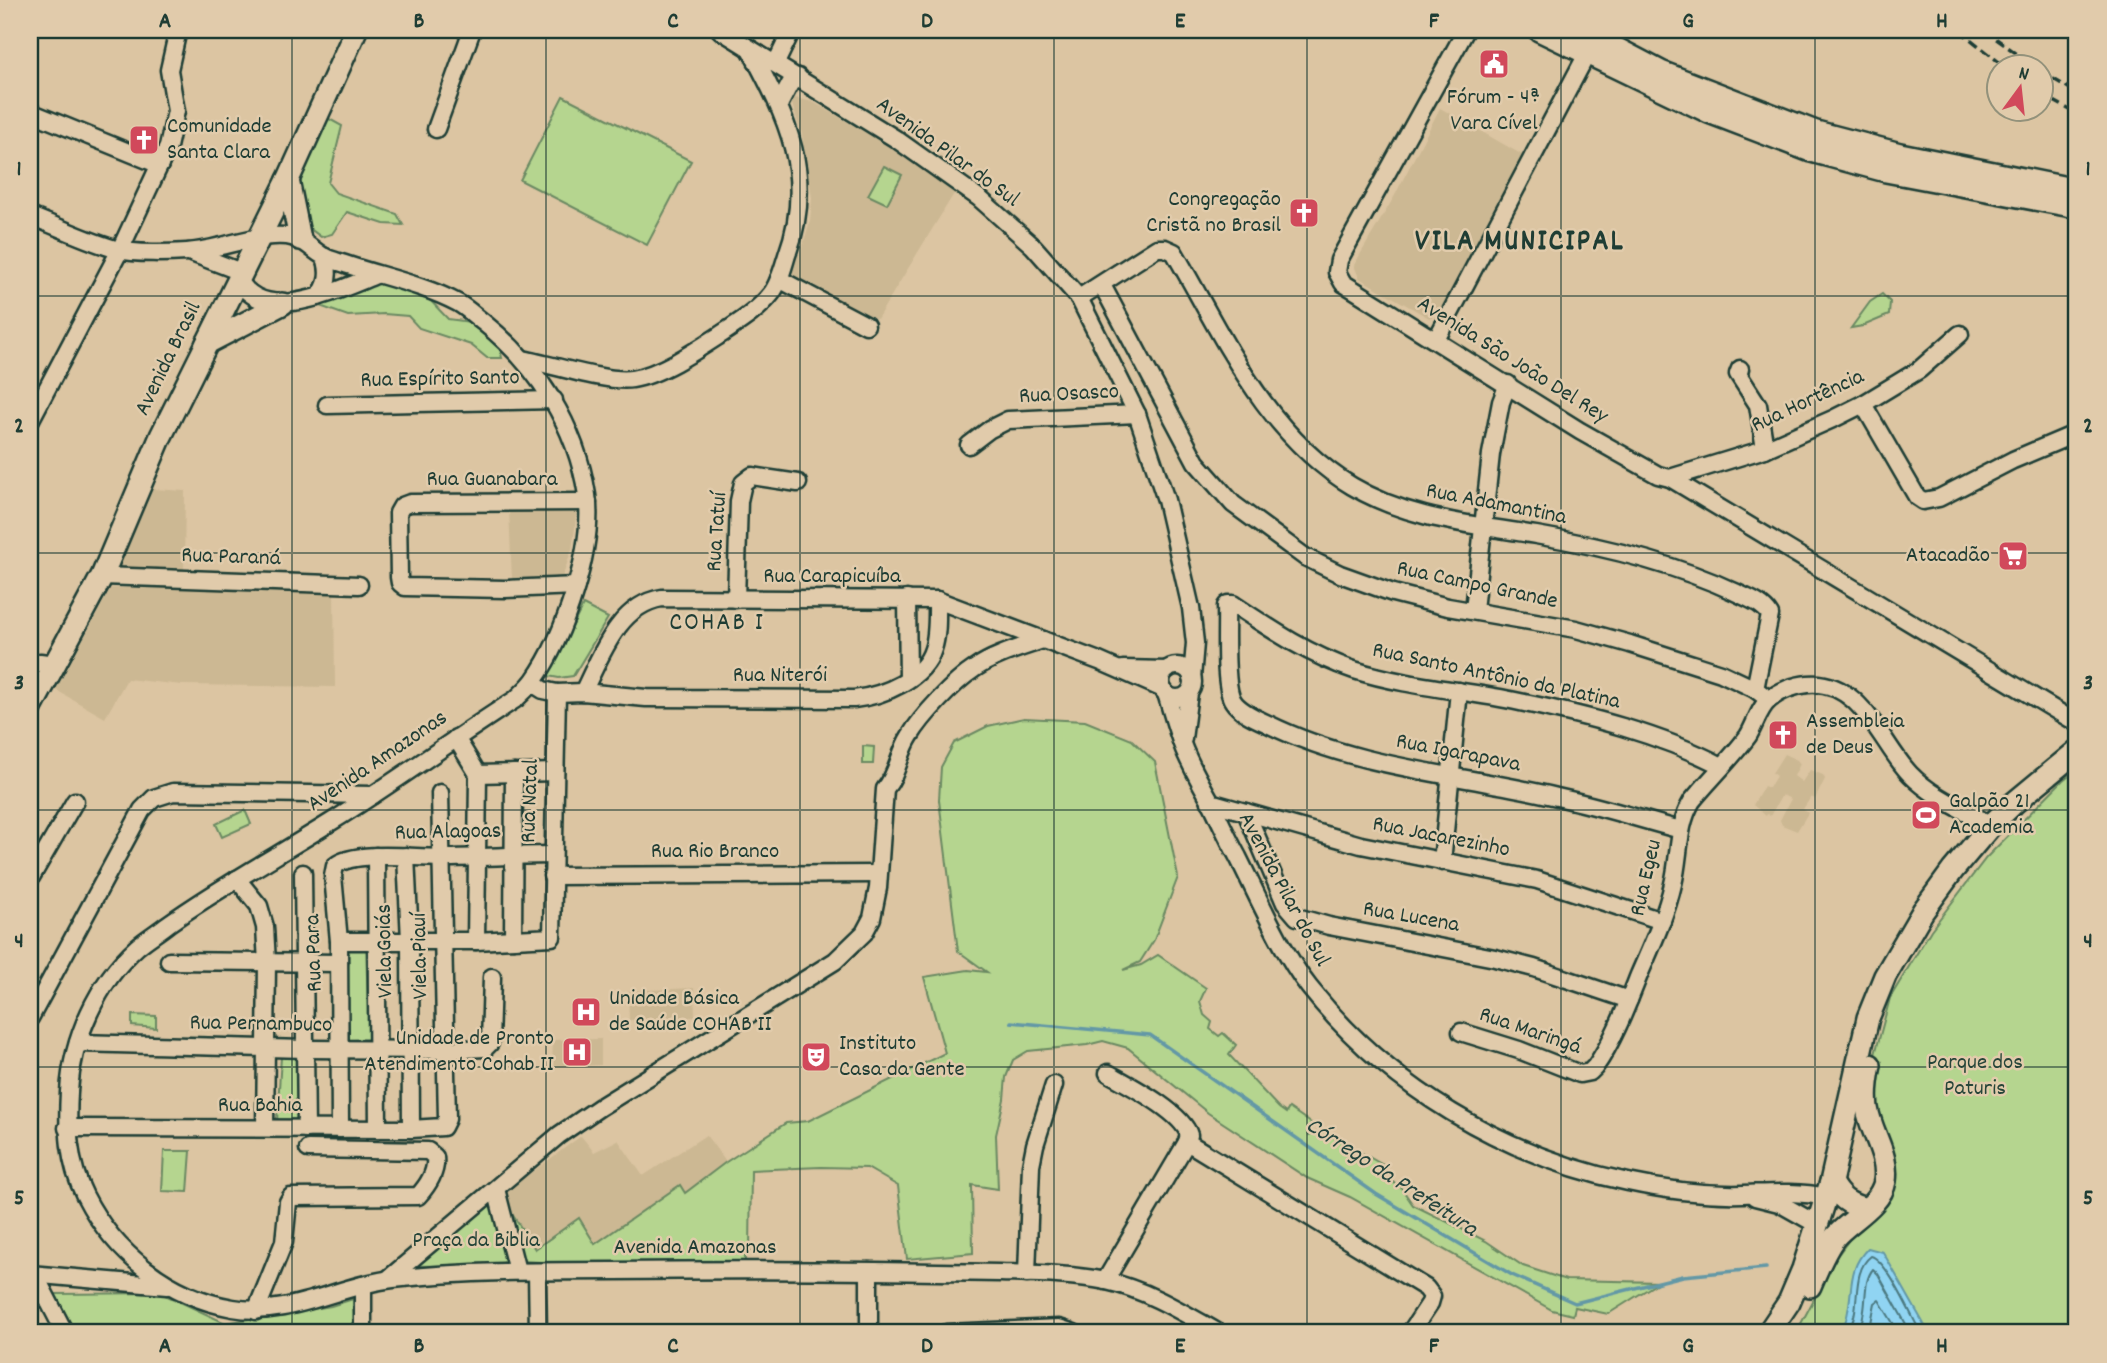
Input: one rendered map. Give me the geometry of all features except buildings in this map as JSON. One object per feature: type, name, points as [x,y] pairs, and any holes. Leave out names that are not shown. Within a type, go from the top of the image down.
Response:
[{"type":"main road","name":"Avenida Brasil","points":[[30,710],[102,576],[161,436],[288,180],[356,30]]},
{"type":"main road","points":[[1539,30],[1709,112],[1811,151],[1886,171],[2077,207]]},
{"type":"main road","points":[[1581,30],[1661,72],[1853,144],[2077,190]]},
{"type":"main road","points":[[288,180],[300,239]]},
{"type":"main road","points":[[207,342],[282,304]]},
{"type":"main road","points":[[1768,1333],[1790,1302],[1818,1225],[1876,994],[1923,911],[1953,870],[1991,825],[2077,751]]},
{"type":"main road","points":[[1784,1333],[1801,1307],[1815,1273],[1835,1238],[1879,1197],[1885,1185],[1886,1171],[1867,1109],[1866,1084],[1880,1021],[1896,982],[1934,918],[1980,858],[2007,827],[2077,768]]},
{"type":"main road","points":[[1839,1145],[1865,1140],[1880,1146]]},
{"type":"main road","points":[[1829,1189],[1854,1206],[1866,1209]]},
{"type":"street","points":[[30,421],[120,250],[168,147],[176,111],[169,70],[178,30]]},
{"type":"street","points":[[436,129],[472,30]]},
{"type":"street","name":"Avenida Pilar do Sul","points":[[720,30],[896,139],[979,198],[1033,246],[1079,298],[1137,414],[1176,538],[1194,634],[1195,654],[1182,745]]},
{"type":"street","points":[[776,63],[792,30]]},
{"type":"street","name":"Avenida São João Del Rey","points":[[1466,30],[1339,260],[1337,272],[1343,283],[1580,431],[1664,477],[2077,723]]},
{"type":"street","points":[[523,359],[619,380],[640,377],[704,345],[753,313],[772,293],[797,222],[799,189],[795,148],[779,105],[749,48]]},
{"type":"street","points":[[1436,340],[1587,54]]},
{"type":"street","points":[[779,105],[790,84],[798,77]]},
{"type":"street","points":[[30,112],[160,164]]},
{"type":"street","points":[[30,216],[120,250],[189,252],[260,237],[300,239]]},
{"type":"street","name":"Avenida Amazonas","points":[[167,1286],[130,1255],[101,1222],[83,1193],[76,1173],[67,1128],[70,1078],[78,1042],[93,1003],[113,973],[137,947],[196,904],[373,795],[516,699],[533,683],[542,668],[567,613],[587,543],[588,502],[579,460],[566,423],[554,400],[523,359],[460,304],[325,257],[300,239]]},
{"type":"street","name":"Rua Adamantina","points":[[1102,285],[1157,248],[1165,247],[1174,252],[1266,408],[1317,461],[1351,485],[1379,500],[1449,522],[1546,537],[1649,562],[1722,586],[1760,604],[1770,615],[1755,689]]},
{"type":"street","points":[[189,252],[240,275],[243,289],[256,298],[282,304],[318,297],[376,275]]},
{"type":"street","points":[[318,297],[328,275],[325,257]]},
{"type":"street","points":[[779,279],[866,325]]},
{"type":"street","points":[[1079,298],[1102,285]]},
{"type":"street","name":"Rua Campo Grande","points":[[1102,285],[1196,462],[1233,503],[1305,557],[1340,574],[1417,600],[1587,632],[1721,673],[1755,689],[1768,700]]},
{"type":"street","name":"Rua Hortência","points":[[1664,477],[1765,449],[1863,404],[1919,370],[1960,334]]},
{"type":"street","points":[[1740,369],[1740,379],[1758,405],[1765,449]]},
{"type":"street","points":[[1474,610],[1496,422],[1508,384]]},
{"type":"street","name":"Rua Espírito Santo","points":[[327,405],[554,400]]},
{"type":"street","points":[[1863,404],[1917,497],[1923,501],[1939,498],[2013,460],[2077,433]]},
{"type":"street","name":"Rua Osasco","points":[[969,445],[990,429],[1008,420],[1137,414]]},
{"type":"street","name":"Rua Tatuí","points":[[736,599],[738,501],[744,483],[752,476],[798,483]]},
{"type":"street","name":"Rua Guanabara","points":[[576,586],[505,589],[405,587],[400,583],[399,577],[398,513],[402,506],[410,503],[588,502]]},
{"type":"street","name":"Rua Paraná","points":[[102,576],[359,585]]},
{"type":"street","name":"Rua Carapicuíba","points":[[583,692],[622,621],[643,603],[663,598],[937,600],[1117,669],[1164,691]]},
{"type":"street","points":[[907,599],[908,679]]},
{"type":"street","name":"Rua Niterói","points":[[557,693],[583,692],[646,698],[854,699],[885,693],[908,679],[925,664],[934,648],[937,600]]},
{"type":"street","name":"Rua Santo Antônio da Platina","points":[[1234,704],[1228,681],[1228,604],[1233,604],[1293,644],[1353,669],[1407,684],[1521,702],[1622,727],[1672,744],[1722,766]]},
{"type":"street","name":"Avenida Pilar do Sul","points":[[1194,634],[1161,679],[1182,745],[1258,898],[1309,986],[1376,1058],[1479,1129],[1541,1156],[1624,1181],[1665,1189],[1742,1194],[1829,1189]]},
{"type":"street","points":[[388,1279],[559,1135],[835,961],[864,933],[872,918],[878,888],[884,789],[893,779],[904,745],[915,726],[973,670],[1005,653],[1043,640]]},
{"type":"street","points":[[30,666],[40,662],[55,664]]},
{"type":"street","points":[[1164,691],[1175,698],[1191,685],[1186,669],[1171,668]]},
{"type":"street","name":"Rua Carapicuíba","points":[[1117,669],[1171,668]]},
{"type":"street","points":[[533,683],[543,690],[557,693]]},
{"type":"street","points":[[1768,700],[1797,685],[1814,683],[1836,688],[1850,697],[1873,722],[1909,774],[1926,789],[1991,825]]},
{"type":"street","points":[[1442,862],[1460,691]]},
{"type":"street","name":"Rua Natal","points":[[513,939],[552,937],[557,693]]},
{"type":"street","name":"Rua Egeu","points":[[1584,1074],[1590,1072],[1601,1059],[1662,921],[1673,887],[1681,830],[1692,801],[1748,735],[1768,700]]},
{"type":"street","name":"Rua Igarapava","points":[[1234,704],[1277,729],[1336,751],[1406,769],[1557,797],[1681,830]]},
{"type":"street","points":[[456,738],[478,774],[476,941]]},
{"type":"street","points":[[478,774],[555,772]]},
{"type":"street","points":[[340,941],[513,939],[514,773]]},
{"type":"street","points":[[30,1018],[142,810],[154,798],[173,792],[373,795]]},
{"type":"street","name":"Viela Piauí","points":[[440,793],[447,1119]]},
{"type":"street","points":[[30,879],[75,801]]},
{"type":"street","name":"Rua Jacarezinho","points":[[1210,802],[1361,845],[1537,880],[1662,921]]},
{"type":"street","name":"Rua Lucena","points":[[1245,812],[1285,903],[1297,917],[1329,926],[1495,958],[1534,968],[1629,1000]]},
{"type":"street","name":"Rua Alagoas","points":[[344,860],[376,856],[442,858],[552,855]]},
{"type":"street","points":[[376,856],[378,1129]]},
{"type":"street","name":"Viela Goiás","points":[[406,856],[410,940],[411,1129]]},
{"type":"street","name":"Rua Para","points":[[340,1129],[340,941],[334,876],[335,866],[344,860]]},
{"type":"street","points":[[303,873],[306,1129]]},
{"type":"street","name":"Rua Rio Branco","points":[[552,876],[877,874]]},
{"type":"street","points":[[237,879],[259,906],[263,918],[267,963],[265,1128]]},
{"type":"street","points":[[169,961],[340,963]]},
{"type":"street","name":"Rua Pernambuco","points":[[78,1042],[306,1049],[485,1048],[490,1043],[492,977]]},
{"type":"street","name":"Rua Maringá","points":[[1461,1032],[1584,1074]]},
{"type":"street","points":[[1105,1281],[1189,1135],[1181,1121],[1108,1073]]},
{"type":"street","points":[[1027,1273],[1031,1165],[1034,1145],[1054,1085]]},
{"type":"street","name":"Rua Bahia","points":[[67,1128],[411,1129],[440,1128],[447,1119]]},
{"type":"street","points":[[1187,1142],[1426,1288],[1432,1296],[1430,1303],[1410,1333]]},
{"type":"street","points":[[256,1311],[284,1242],[288,1202],[291,1197],[418,1196],[432,1177],[436,1163],[435,1157],[428,1151],[308,1149]]},
{"type":"street","points":[[496,1189],[517,1271]]},
{"type":"street","name":"Avenida Pilar do Sul","points":[[1742,1194],[1779,1203],[1818,1225]]},
{"type":"street","name":"Avenida Amazonas","points":[[32,1274],[167,1286],[209,1303],[256,1311],[322,1298],[363,1284],[388,1279],[517,1271],[1027,1273],[1105,1281],[1142,1292],[1219,1333]]},
{"type":"street","points":[[869,1271],[869,1333]]},
{"type":"street","points":[[537,1272],[538,1333]]},
{"type":"street","points":[[32,1274],[65,1333]]},
{"type":"street","points":[[362,1333],[363,1284]]},
{"type":"street","points":[[946,1333],[1067,1331]]},
{"type":"shaded area","points":[[795,98],[813,102],[894,149],[955,192],[877,319],[794,275],[792,270],[810,221],[812,198],[802,135],[792,104]]},
{"type":"shaded area","points":[[1440,108],[1526,157],[1443,312],[1429,318],[1359,278],[1354,265],[1394,197]]},
{"type":"shaded area","points":[[153,489],[185,491],[184,572],[117,571]]},
{"type":"shaded area","points":[[572,507],[576,514],[572,549],[561,581],[512,581],[509,509]]},
{"type":"shaded area","points":[[111,588],[334,589],[335,687],[182,685],[127,679],[105,718],[56,690]]},
{"type":"shaded area","points":[[1784,754],[1800,764],[1794,776],[1802,782],[1810,770],[1823,775],[1825,779],[1815,799],[1811,797],[1803,809],[1808,813],[1797,831],[1782,825],[1780,820],[1791,799],[1782,795],[1770,816],[1766,816],[1753,805],[1764,786],[1769,788],[1776,776],[1772,773]]},
{"type":"shaded area","points":[[694,988],[695,1017],[629,1020],[628,991]]},
{"type":"shaded area","name":"Unidade de Pronto Atendimento Cohab II","points":[[601,1039],[601,1065],[552,1067],[553,1040]]},
{"type":"shaded area","points":[[706,1135],[726,1162],[685,1193],[679,1185],[595,1244],[535,1249],[512,1214],[504,1193],[581,1136],[594,1152],[618,1140],[643,1176]]},
{"type":"green space","points":[[563,96],[691,161],[647,245],[520,180]]},
{"type":"green space","points":[[322,115],[342,126],[328,183],[336,193],[397,214],[403,225],[384,224],[347,212],[332,234],[321,237],[302,222],[297,206],[297,180],[305,152]]},
{"type":"green space","points":[[884,166],[902,175],[887,204],[868,195]]},
{"type":"green space","points":[[372,281],[427,297],[448,319],[471,322],[499,344],[502,358],[487,358],[471,345],[419,328],[408,316],[348,316],[314,304]]},
{"type":"green space","points":[[1882,294],[1890,302],[1889,315],[1851,328],[1870,302]]},
{"type":"green space","points":[[583,605],[608,618],[573,676],[548,676]]},
{"type":"green space","points":[[1024,718],[1085,721],[1132,740],[1155,762],[1178,877],[1154,940],[1140,962],[1123,970],[1141,965],[1158,955],[1206,988],[1200,1001],[1204,1015],[1212,1022],[1210,1029],[1219,1036],[1223,1033],[1236,1045],[1229,1055],[1279,1108],[1286,1113],[1289,1108],[1311,1123],[1307,1132],[1309,1135],[1321,1130],[1383,1165],[1381,1176],[1400,1186],[1413,1205],[1486,1241],[1523,1266],[1566,1280],[1659,1282],[1608,1314],[1575,1307],[1573,1315],[1552,1310],[1350,1197],[1307,1178],[1208,1113],[1128,1048],[1103,1041],[1028,1051],[1013,1060],[1006,1077],[996,1135],[998,1189],[972,1185],[973,1253],[907,1259],[898,1186],[867,1168],[821,1167],[751,1170],[750,1252],[745,1253],[745,1266],[597,1265],[522,1261],[512,1214],[535,1249],[579,1218],[595,1244],[680,1185],[685,1193],[726,1162],[786,1123],[808,1121],[945,1053],[924,977],[968,970],[987,972],[958,951],[939,800],[941,767],[954,743],[988,726]]},
{"type":"green space","points":[[863,746],[874,747],[873,764],[863,764]]},
{"type":"green space","name":"Parque dos Paturis","points":[[2077,769],[2077,1333],[1796,1333],[1837,1256],[1896,1177],[1869,1077],[1890,998],[1931,930],[1986,858]]},
{"type":"green space","points":[[245,810],[251,824],[222,837],[216,824]]},
{"type":"green space","points":[[348,944],[366,945],[369,1039],[348,1040]]},
{"type":"green space","points":[[132,1015],[156,1016],[156,1028],[132,1026]]},
{"type":"green space","points":[[281,1057],[297,1057],[297,1121],[277,1121]]},
{"type":"green space","points":[[164,1151],[191,1151],[188,1192],[162,1191]]},
{"type":"green space","name":"Praça da Biblia","points":[[492,1200],[508,1265],[411,1266]]},
{"type":"green space","points":[[161,1293],[225,1323],[331,1306],[353,1299],[355,1331],[72,1326],[55,1294]]},
{"type":"water","points":[[1868,1248],[1883,1252],[1929,1333],[1841,1333],[1848,1314],[1854,1270]]},
{"type":"waterway","name":"Córrego da Prefeitura","points":[[1011,1022],[1150,1035],[1376,1194],[1512,1275],[1575,1303],[1683,1276],[1766,1268]]},
{"type":"railway","points":[[1959,30],[1986,52]]},
{"type":"railway","points":[[1984,30],[2015,52]]},
{"type":"railway","points":[[2054,79],[2077,93]]},
{"type":"railway","points":[[2054,101],[2077,114]]},
{"type":"place","name":"Fórum - 4ª Vara Cível","points":[[1494,64]]},
{"type":"place","name":"Comunidade Santa Clara","points":[[144,140]]},
{"type":"place","name":"Congregação Cristã no Brasil","points":[[1304,213]]},
{"type":"place","name":"Atacadão","points":[[2013,556]]},
{"type":"place","name":"Assembleia de Deus","points":[[1783,735]]},
{"type":"place","name":"Galpão 21 Academia","points":[[1926,815]]},
{"type":"place","name":"Unidade Básica de Saúde COHAB II","points":[[586,1012]]},
{"type":"place","name":"Unidade de Pronto Atendimento Cohab II","points":[[577,1052]]},
{"type":"place","name":"Instituto Casa da Gente","points":[[816,1057]]},
{"type":"district","name":"VILA MUNICIPAL","points":[[1520,243]]},
{"type":"district","name":"COHAB I","points":[[717,623]]}]
